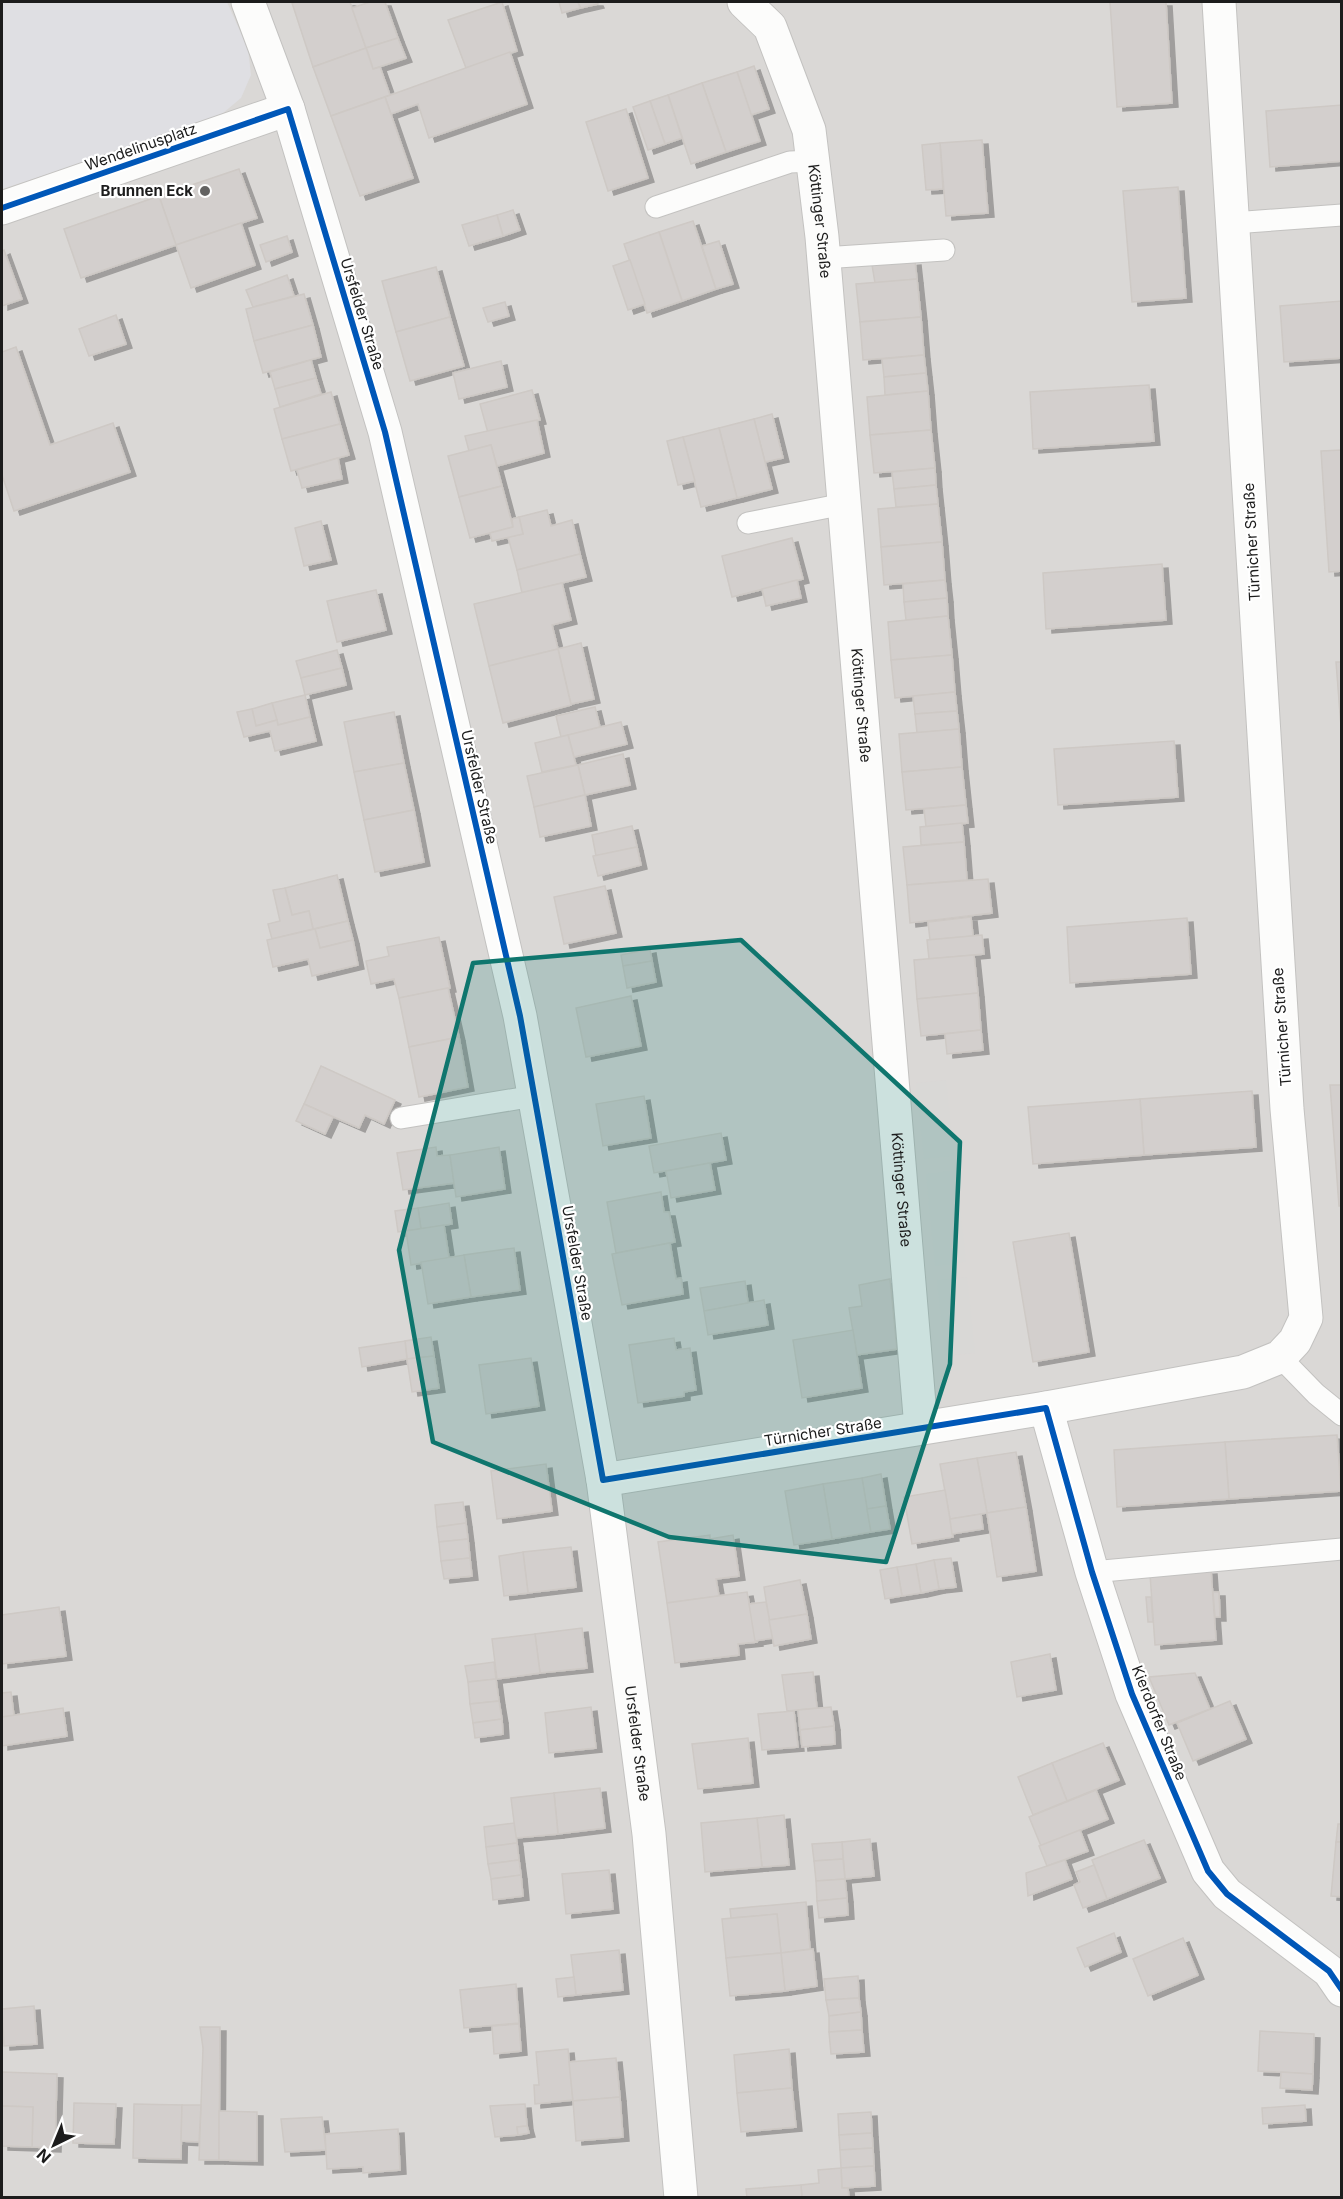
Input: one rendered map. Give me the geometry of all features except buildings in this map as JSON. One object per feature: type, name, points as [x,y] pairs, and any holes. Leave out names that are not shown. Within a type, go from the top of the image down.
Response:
[{"type":"street","name":"Ursfelder Straße","points":[[248,2],[288,109],[385,432],[520,1016],[603,1479],[649,1834],[681,2198]]},
{"type":"street","name":"Köttinger Straße","points":[[744,2],[770,27],[809,130],[813,161],[921,1428]]},
{"type":"street","name":"Türnicher Straße","points":[[603,1479],[1046,1408],[1243,1372],[1280,1357],[1295,1341],[1306,1317],[1287,1109],[1219,2]]},
{"type":"street","name":"Wendelinusplatz","points":[[2,208],[288,109]]},
{"type":"street","name":"Kierdorfer Straße","points":[[1046,1408],[1092,1572],[1132,1694],[1208,1871],[1227,1894],[1329,1971],[1341,1990]]},
{"type":"lane","points":[[656,207],[790,162],[813,161]]},
{"type":"lane","points":[[1233,223],[1341,214]]},
{"type":"lane","points":[[823,258],[944,250]]},
{"type":"lane","points":[[748,523],[844,504]]},
{"type":"lane","points":[[401,1118],[534,1096]]},
{"type":"lane","points":[[1280,1357],[1316,1394],[1341,1415]]},
{"type":"lane","points":[[1092,1572],[1341,1549]]},
{"type":"highlighted area","points":[[741,940],[960,1142],[950,1364],[886,1562],[669,1537],[433,1442],[399,1250],[473,963]]},
{"type":"shaded area","points":[[2,2],[1341,2],[1341,2197],[2,2197]]},
{"type":"shaded area","points":[[2,2],[227,2],[248,49],[251,75],[241,98],[216,119],[2,189]]},
{"type":"shaded area","points":[[946,1080],[954,1156],[924,1159],[916,1083]]},
{"type":"shaded area","points":[[956,1170],[966,1262],[935,1266],[926,1174]]},
{"type":"shaded area","points":[[967,1277],[975,1353],[945,1356],[937,1280]]},
{"type":"cycle path","points":[[2,208],[288,109],[385,432],[520,1016],[603,1480],[1046,1408],[1092,1572],[1132,1694],[1208,1871],[1227,1894],[1329,1971],[1342,1990]]},
{"type":"place","name":"Brunnen Eck","points":[[205,191]]}]
